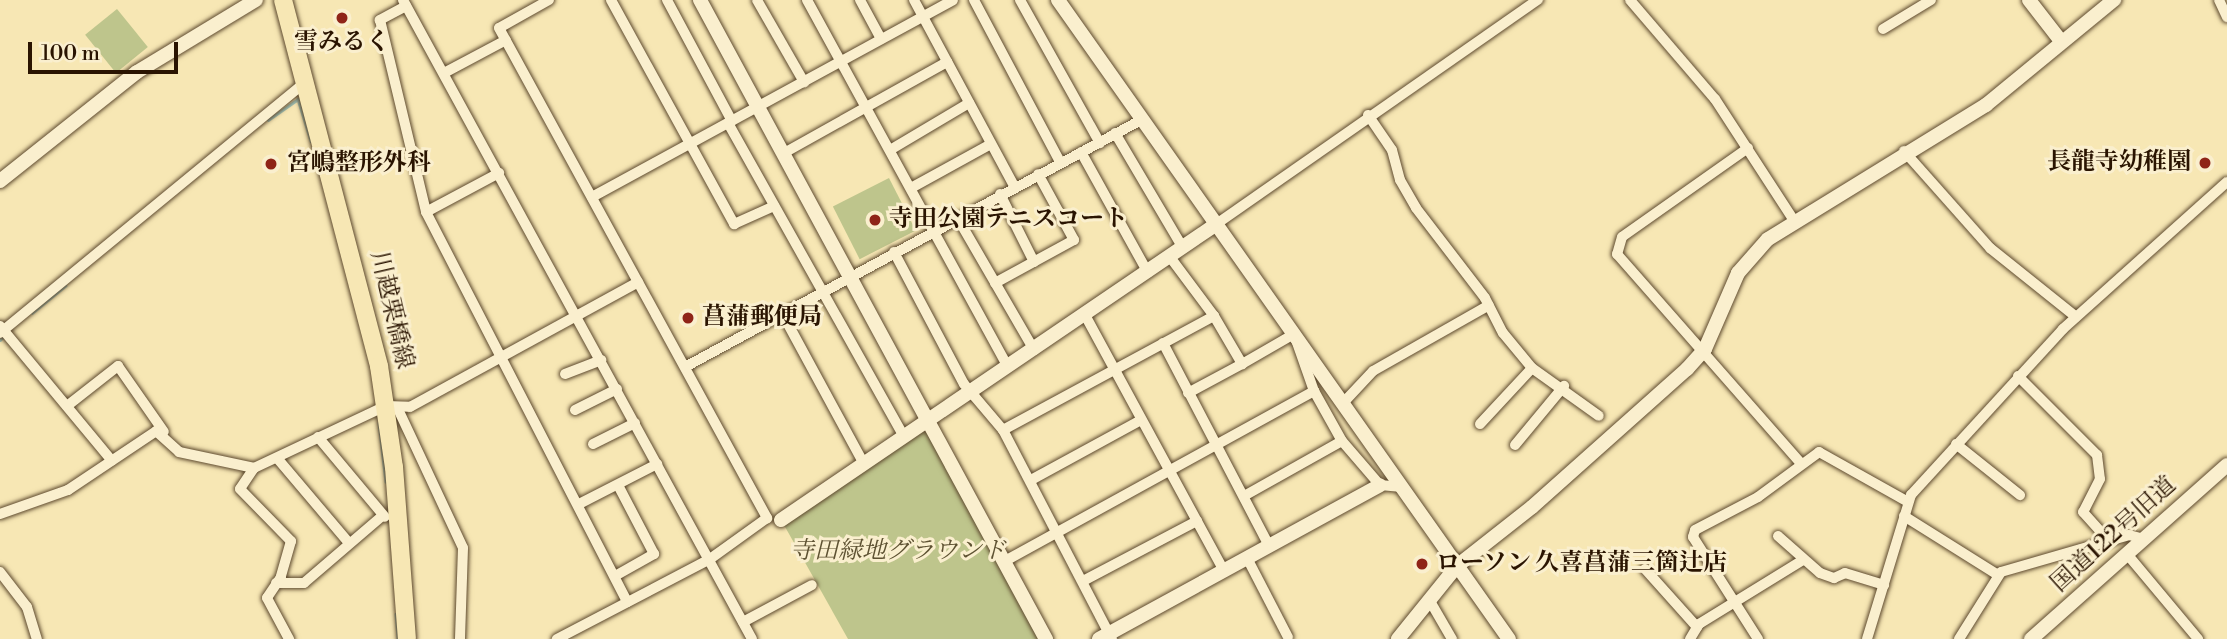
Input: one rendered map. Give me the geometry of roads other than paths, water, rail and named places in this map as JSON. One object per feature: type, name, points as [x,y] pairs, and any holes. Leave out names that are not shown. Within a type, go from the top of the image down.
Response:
[{"type":"main road","name":"川越栗橋線","points":[[283,0],[392,407],[390,517],[407,639]]},
{"type":"street","points":[[0,181],[137,72],[256,0]]},
{"type":"street","points":[[549,0],[499,27],[767,518],[709,559],[557,639]]},
{"type":"street","points":[[611,0],[734,224],[774,206]]},
{"type":"street","points":[[667,0],[774,206],[904,437]]},
{"type":"street","points":[[701,0],[1046,639]]},
{"type":"street","points":[[757,0],[804,82]]},
{"type":"street","points":[[807,0],[1008,367]]},
{"type":"street","points":[[860,0],[881,39]]},
{"type":"street","points":[[914,0],[1014,186]]},
{"type":"street","points":[[592,197],[953,0]]},
{"type":"street","points":[[974,0],[1060,162]]},
{"type":"street","points":[[1020,0],[1100,143]]},
{"type":"street","points":[[1058,0],[1509,639]]},
{"type":"street","points":[[781,520],[1170,257],[1368,115],[1538,0]]},
{"type":"street","points":[[1630,0],[1715,99],[1795,222]]},
{"type":"street","points":[[1884,29],[1931,0]]},
{"type":"street","points":[[2029,0],[2060,40]]},
{"type":"street","points":[[1398,639],[1457,566],[1586,461],[1705,349],[1738,273],[1768,239],[1904,151],[1986,104],[2060,40],[2114,0]]},
{"type":"street","points":[[2219,0],[2227,17]]},
{"type":"street","points":[[627,602],[502,354],[426,212],[380,20],[405,3],[752,639]]},
{"type":"street","points":[[444,74],[506,40]]},
{"type":"street","points":[[784,153],[947,62]]},
{"type":"street","points":[[112,461],[1,330],[306,82]]},
{"type":"street","points":[[890,150],[969,103]]},
{"type":"street","points":[[1368,115],[1392,150],[1400,180],[1416,208],[1489,305],[1532,368],[1564,386],[1598,416]]},
{"type":"street","points":[[685,367],[1014,186],[1141,120]]},
{"type":"street","points":[[1115,133],[1183,248]]},
{"type":"street","points":[[911,188],[991,144]]},
{"type":"street","points":[[1748,148],[1622,237],[1617,254],[1705,349],[1800,463]]},
{"type":"street","points":[[1904,151],[1990,248],[2076,317]]},
{"type":"street","points":[[1081,152],[1148,272]]},
{"type":"street","points":[[426,212],[499,173]]},
{"type":"street","points":[[995,283],[1074,240],[1038,174]]},
{"type":"street","points":[[1867,639],[1908,502],[1956,444],[2076,317],[2227,182]]},
{"type":"street","points":[[1000,194],[1034,262]]},
{"type":"street","points":[[957,217],[1034,350]]},
{"type":"street","points":[[894,252],[964,384],[974,390],[1003,430],[1031,480],[1083,581],[1107,637],[1380,485],[1402,487]]},
{"type":"street","points":[[1170,257],[1214,316],[1242,364]]},
{"type":"street","points":[[67,406],[118,366],[179,452],[254,467],[392,407],[502,354],[638,282]]},
{"type":"street","points":[[1344,402],[1373,372],[1489,305]]},
{"type":"street","points":[[782,313],[864,464]]},
{"type":"street","points":[[1085,315],[1139,421],[1224,570]]},
{"type":"street","points":[[1003,430],[1214,316]]},
{"type":"street","points":[[1188,393],[1294,334]]},
{"type":"street","points":[[1294,334],[1314,391],[1342,441],[1380,485]]},
{"type":"street","points":[[1163,343],[1269,546]]},
{"type":"street","points":[[565,374],[601,360]]},
{"type":"street","points":[[1480,424],[1532,368]]},
{"type":"street","points":[[2018,376],[2097,455],[2100,479],[2083,512],[2109,541]]},
{"type":"street","points":[[1515,444],[1564,386]]},
{"type":"street","points":[[575,410],[617,389]]},
{"type":"street","points":[[1005,561],[1314,391]]},
{"type":"street","points":[[392,407],[463,548],[460,639]]},
{"type":"street","points":[[1031,480],[1139,421]]},
{"type":"street","points":[[593,444],[635,423]]},
{"type":"street","points":[[0,514],[68,490],[156,431],[164,432]]},
{"type":"street","points":[[276,583],[304,583],[349,543],[390,517],[318,437]]},
{"type":"street","points":[[1244,496],[1342,441]]},
{"type":"street","points":[[1956,444],[2020,495]]},
{"type":"street","points":[[1758,639],[1738,600],[1692,533],[1766,492],[1800,463],[1819,452],[1908,502]]},
{"type":"street","points":[[277,458],[349,543]]},
{"type":"street","points":[[579,504],[657,464]]},
{"type":"street","name":"国道122号旧道","points":[[2039,636],[2227,465]]},
{"type":"street","points":[[254,467],[240,489],[291,541],[268,601],[289,639]]},
{"type":"street","points":[[615,576],[654,554],[618,485]]},
{"type":"street","points":[[1904,516],[1998,575]]},
{"type":"street","points":[[1083,581],[1197,521]]},
{"type":"street","points":[[1959,639],[1998,575],[2129,535],[2144,539]]},
{"type":"street","points":[[1778,536],[1803,560],[1834,578],[1845,573],[1884,585]]},
{"type":"street","points":[[2127,554],[2199,639]]},
{"type":"street","points":[[1247,558],[1287,638]]},
{"type":"street","points":[[1690,639],[1697,627],[1803,560]]},
{"type":"street","points":[[1645,569],[1697,627]]},
{"type":"street","points":[[0,572],[27,607],[37,639]]},
{"type":"street","points":[[743,622],[812,586]]},
{"type":"street","points":[[1430,601],[1452,639]]},
{"type":"waterway","points":[[268,120],[298,99],[311,141]]},
{"type":"waterway","points":[[32,313],[65,286]]},
{"type":"waterway","points":[[0,340],[5,335]]},
{"type":"waterway","points":[[379,423],[386,482]]},
{"type":"waterway","points":[[396,614],[398,639]]},
{"type":"place","name":"雪みるく","points":[[342,18]]},
{"type":"place","name":"長龍寺幼稚園","points":[[2205,163]]},
{"type":"place","name":"宮嶋整形外科","points":[[271,164]]},
{"type":"place","name":"寺田公園テニスコート","points":[[875,220]]},
{"type":"place","name":"菖蒲郵便局","points":[[688,318]]},
{"type":"place","name":"ローソン 久喜菖蒲三箇辻店","points":[[1422,564]]},
{"type":"park label","name":"寺田緑地グラウンド","points":[[898,552]]}]
